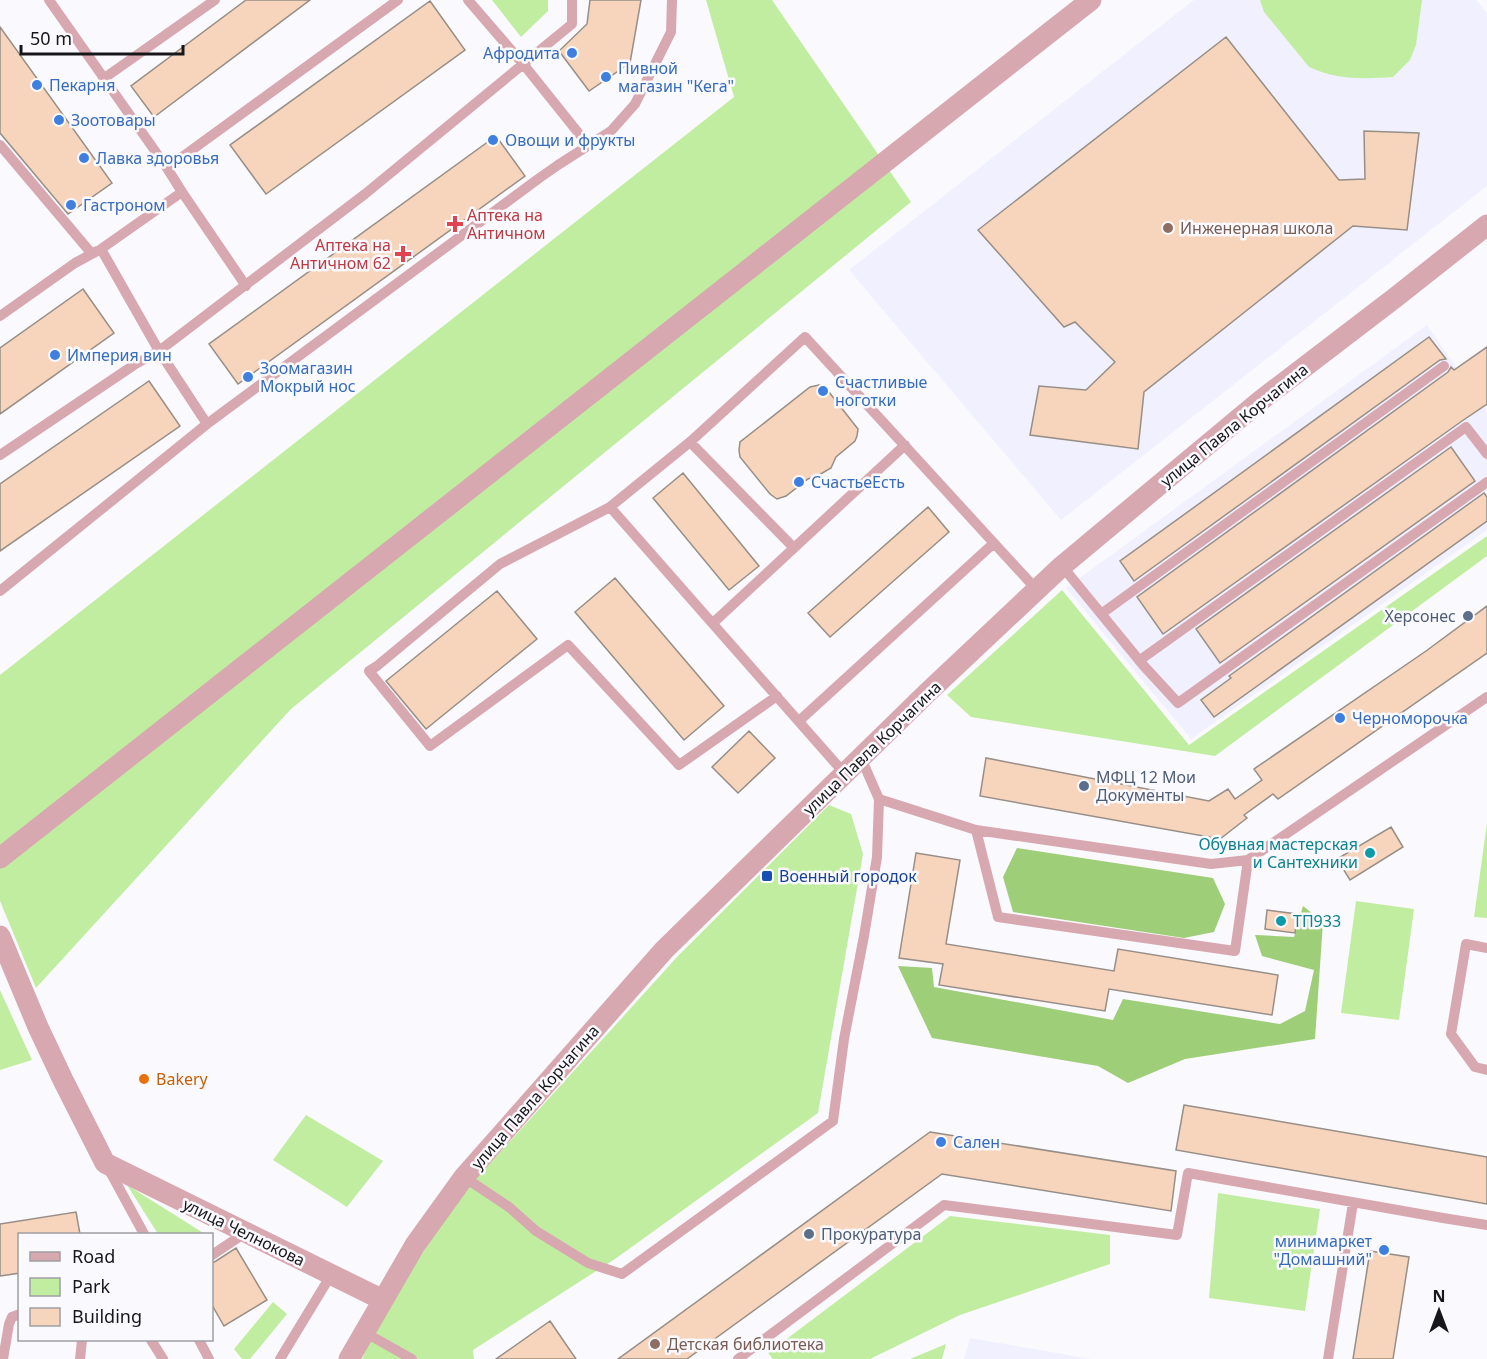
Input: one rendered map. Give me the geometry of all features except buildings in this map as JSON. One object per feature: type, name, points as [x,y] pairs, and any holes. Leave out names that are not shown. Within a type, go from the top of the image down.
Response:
[{"type":"street","points":[[0,858],[1091,0]]},
{"type":"street","name":"улица Павла Корчагина","points":[[348,1359],[415,1245],[464,1177],[664,950],[927,693],[1062,566],[1260,401],[1487,225]]},
{"type":"street","points":[[0,936],[38,1027],[105,1163]]},
{"type":"street","name":"улица Челнокова","points":[[105,1163],[383,1300]]},
{"type":"lane","points":[[49,0],[167,168],[246,286]]},
{"type":"lane","points":[[103,78],[214,0]]},
{"type":"lane","points":[[468,0],[524,64],[588,144]]},
{"type":"lane","points":[[0,455],[134,365],[159,351],[365,194],[572,24],[572,0]]},
{"type":"lane","points":[[0,591],[207,424],[538,179],[611,131],[635,104],[671,32],[672,0]]},
{"type":"lane","points":[[167,168],[395,1]]},
{"type":"lane","points":[[0,145],[96,251],[207,424]]},
{"type":"lane","points":[[0,316],[182,192]]},
{"type":"lane","points":[[777,696],[680,765],[568,645],[430,746],[369,671],[500,564],[610,507],[690,441],[805,337],[1037,590]]},
{"type":"lane","points":[[1101,614],[1444,366]]},
{"type":"lane","points":[[1140,660],[1466,427],[1487,454]]},
{"type":"lane","points":[[690,441],[794,548]]},
{"type":"lane","points":[[712,623],[905,446]]},
{"type":"lane","points":[[1062,566],[1178,703],[1487,482]]},
{"type":"lane","points":[[610,507],[845,774]]},
{"type":"lane","points":[[799,721],[994,543]]},
{"type":"lane","points":[[879,799],[976,830],[1211,864],[1248,860],[1487,697]]},
{"type":"lane","points":[[464,1177],[509,1207],[536,1231],[579,1258],[622,1274],[832,1121],[844,1039],[877,856],[879,799],[861,758]]},
{"type":"lane","points":[[976,830],[998,918],[1235,951],[1248,860]]},
{"type":"lane","points":[[1487,948],[1466,944],[1451,1034],[1475,1067],[1487,1070]]},
{"type":"lane","points":[[105,1163],[140,1232]]},
{"type":"lane","points":[[738,1359],[944,1205],[1177,1235],[1188,1173],[1487,1225]]},
{"type":"lane","points":[[1328,1359],[1353,1203]]},
{"type":"lane","points":[[213,1254],[245,1233]]},
{"type":"lane","points":[[280,1359],[331,1275]]},
{"type":"lane","points":[[3,1359],[9,1324],[12,1317],[18,1315]]},
{"type":"lane","points":[[364,1332],[412,1359]]},
{"type":"lane","points":[[80,1359],[82,1341]]},
{"type":"lane","points":[[152,1341],[164,1359]]},
{"type":"lane","points":[[200,1341],[209,1359]]},
{"type":"shaded area","name":"Инженерная школа","points":[[1194,0],[1476,0],[1487,13],[1487,186],[1061,520],[849,270]]},
{"type":"shaded area","points":[[1427,325],[1487,412],[1487,530],[1191,739],[1066,588]]},
{"type":"shaded area","points":[[970,1338],[1091,1359],[964,1359]]},
{"type":"green space","points":[[492,0],[548,0],[548,11],[521,37]]},
{"type":"green space","points":[[706,0],[772,0],[911,202],[291,709],[36,988],[0,901],[0,675],[734,97]]},
{"type":"green space","points":[[1260,0],[1422,0],[1416,45],[1410,60],[1393,77],[1361,78],[1319,71],[1309,67],[1264,12]]},
{"type":"green space","points":[[1487,536],[1487,556],[1215,756],[971,717],[947,695],[1062,590],[1189,745]]},
{"type":"green space","points":[[829,805],[851,814],[863,854],[818,1113],[615,1259],[473,1350],[474,1359],[362,1359],[379,1321],[455,1202],[677,957]]},
{"type":"green space","points":[[1487,823],[1487,918],[1474,917]]},
{"type":"green space","points":[[1017,848],[1213,878],[1225,904],[1214,932],[1184,938],[1013,912],[1003,877]]},
{"type":"green space","points":[[1356,901],[1414,909],[1399,1020],[1341,1013]]},
{"type":"green space","points":[[1303,906],[1323,922],[1315,1039],[1185,1059],[1128,1083],[1098,1066],[932,1038],[898,966],[932,968],[934,987],[1113,1020],[1123,999],[1280,1024],[1305,1011],[1314,970],[1262,956],[1255,935],[1294,937]]},
{"type":"green space","points":[[0,990],[32,1060],[0,1070]]},
{"type":"green space","points":[[306,1115],[383,1161],[347,1207],[273,1160]]},
{"type":"green space","points":[[127,1185],[203,1233],[157,1233]]},
{"type":"green space","points":[[1218,1193],[1320,1209],[1305,1311],[1209,1298]]},
{"type":"green space","points":[[950,1216],[1110,1235],[1110,1264],[960,1315],[870,1359],[773,1359],[768,1353]]},
{"type":"green space","points":[[273,1302],[287,1314],[250,1359],[242,1359],[234,1349]]},
{"type":"green space","points":[[946,1344],[942,1359],[910,1359]]},
{"type":"place","name":"Афродита","points":[[572,53]]},
{"type":"place","name":"Пивной магазин \"Кега\"","points":[[606,77]]},
{"type":"place","name":"Пекарня","points":[[37,85]]},
{"type":"place","name":"Зоотовары","points":[[59,120]]},
{"type":"place","name":"Овощи и фрукты","points":[[493,140]]},
{"type":"place","name":"Лавка здоровья","points":[[84,158]]},
{"type":"place","name":"Гастроном","points":[[71,205]]},
{"type":"place","name":"Аптека на Античном","points":[[455,224]]},
{"type":"place","name":"Инженерная школа","points":[[1168,228]]},
{"type":"place","name":"Аптека на Античном 62","points":[[403,254]]},
{"type":"place","name":"Империя вин","points":[[55,355]]},
{"type":"place","name":"Зоомагазин Мокрый нос","points":[[248,377]]},
{"type":"place","name":"Счастливые ноготки","points":[[823,391]]},
{"type":"place","name":"СчастьеЕсть","points":[[799,482]]},
{"type":"place","name":"Херсонес","points":[[1468,616]]},
{"type":"place","name":"Черноморочка","points":[[1340,718]]},
{"type":"place","name":"МФЦ 12 Мои Документы","points":[[1084,786]]},
{"type":"place","name":"Обувная мастерская и Сантехники","points":[[1370,853]]},
{"type":"place","name":"Военный городок","points":[[767,876]]},
{"type":"place","name":"ТП933","points":[[1281,921]]},
{"type":"place","name":"Bakery","points":[[144,1079]]},
{"type":"place","name":"Сален","points":[[941,1142]]},
{"type":"place","name":"Прокуратура","points":[[809,1234]]},
{"type":"place","name":"минимаркет \"Домашний\"","points":[[1384,1250]]},
{"type":"place","name":"Детская библиотека","points":[[655,1344]]}]
